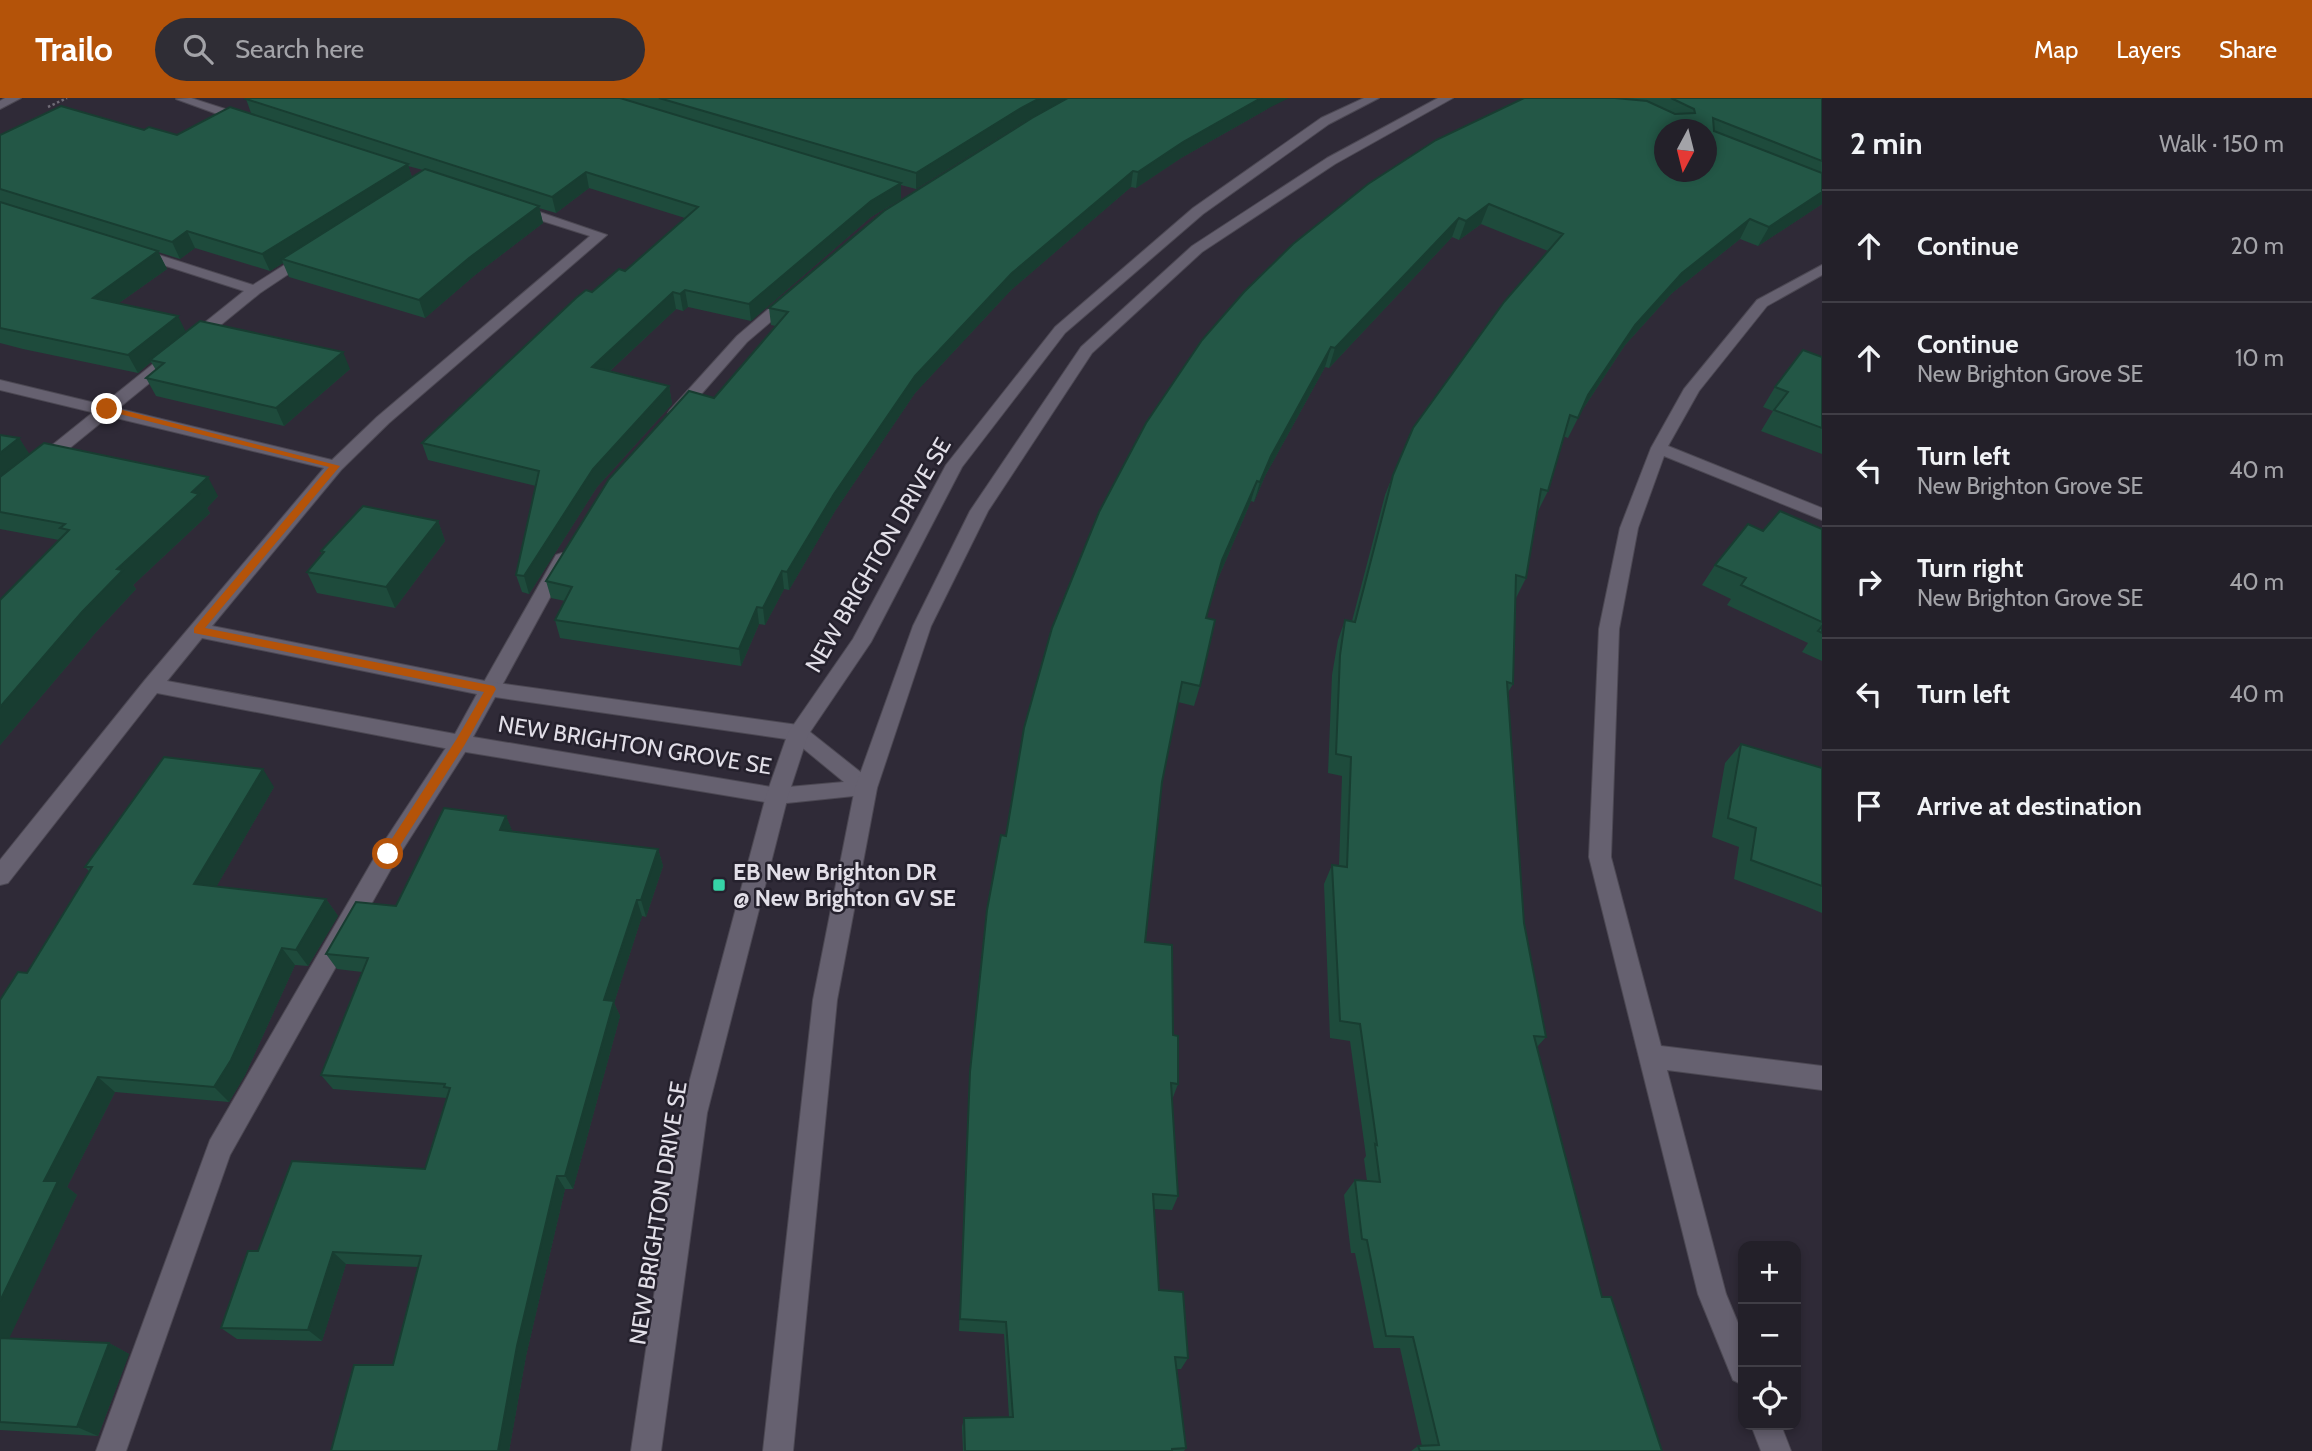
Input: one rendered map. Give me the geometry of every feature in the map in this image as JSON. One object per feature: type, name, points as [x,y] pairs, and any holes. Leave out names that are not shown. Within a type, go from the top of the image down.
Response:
[{"type":"street","points":[[0,105],[15,98]]},
{"type":"street","name":"NEW BRIGHTON DRIVE SE","points":[[646,1451],[694,1113],[777,796],[798,733],[862,642],[954,465],[1060,330],[1198,211],[1325,121],[1373,98]]},
{"type":"street","points":[[778,1451],[825,1000],[866,788],[922,626],[979,511],[1086,350],[1197,249],[1331,161],[1447,98]]},
{"type":"street","points":[[182,99],[259,124]]},
{"type":"street","points":[[0,876],[152,685],[335,466],[383,421],[600,234],[494,201]]},
{"type":"street","points":[[0,496],[255,290],[324,246]]},
{"type":"street","points":[[127,249],[255,290]]},
{"type":"street","points":[[1742,1367],[1712,1294],[1600,857],[1609,629],[1629,528],[1659,448],[1692,389],[1762,303],[1822,269]]},
{"type":"street","points":[[669,421],[742,339],[805,285]]},
{"type":"street","points":[[0,385],[335,466]]},
{"type":"street","points":[[1659,448],[1822,514]]},
{"type":"street","points":[[490,689],[569,548]]},
{"type":"street","name":"NEW BRIGHTON GROVE SE","points":[[197,630],[490,689],[798,733],[866,788]]},
{"type":"street","name":"NEW BRIGHTON GROVE SE","points":[[152,685],[460,743],[777,796],[866,788]]},
{"type":"street","name":"NEW BRIGHTON GROVE SE","points":[[460,743],[490,689]]},
{"type":"street","points":[[111,1451],[219,1149],[388,854],[460,743]]},
{"type":"street","points":[[1650,1056],[1822,1078]]},
{"type":"street","points":[[1768,1430],[1776,1451]]},
{"type":"building","points":[[620,98],[901,183],[871,201],[749,304],[685,290],[680,294],[673,292],[592,367],[669,386],[593,469],[524,576],[516,575],[539,471],[422,443],[576,298],[586,290],[592,292],[619,269],[625,271],[698,207],[586,172],[552,197],[246,99]]},
{"type":"building","points":[[659,98],[1040,98],[916,173]]},
{"type":"building","points":[[1068,98],[1261,98],[1183,142],[1138,172],[1133,171],[1012,273],[915,376],[834,494],[787,572],[782,571],[763,608],[757,607],[739,649],[555,620],[572,587],[546,581],[609,479],[689,391],[714,398],[788,312],[769,308],[884,211]]},
{"type":"building","points":[[1524,98],[1615,98],[1647,101],[1675,114],[1695,113],[1694,109],[1671,98],[1822,98],[1822,161],[1713,118],[1654,119],[1654,182],[1717,182],[1717,132],[1822,173],[1822,192],[1769,227],[1750,219],[1682,273],[1635,325],[1588,395],[1578,418],[1570,415],[1548,491],[1541,489],[1526,578],[1516,575],[1513,684],[1507,682],[1524,923],[1546,1037],[1534,1036],[1602,1297],[1611,1297],[1662,1451],[1420,1451],[1418,1446],[1439,1445],[1413,1337],[1386,1336],[1367,1240],[1362,1239],[1355,1180],[1380,1182],[1360,1024],[1340,1021],[1332,865],[1347,867],[1351,757],[1336,754],[1340,655],[1345,620],[1355,622],[1393,475],[1413,428],[1504,302],[1563,234],[1489,204],[1466,221],[1459,218],[1335,348],[1331,347],[1271,456],[1260,482],[1257,481],[1222,560],[1206,618],[1215,620],[1200,686],[1182,682],[1162,782],[1145,942],[1172,945],[1173,1035],[1178,1036],[1178,1084],[1171,1083],[1178,1196],[1153,1194],[1159,1290],[1183,1292],[1188,1358],[1175,1357],[1186,1448],[1172,1451],[965,1451],[964,1418],[1013,1417],[1006,1322],[960,1319],[970,1072],[987,910],[1001,835],[1006,836],[1024,728],[1052,628],[1099,512],[1146,423],[1202,340],[1244,292],[1293,244],[1368,184],[1436,140]]},
{"type":"building","points":[[61,106],[144,130],[149,127],[177,135],[230,107],[408,164],[262,254],[187,231],[172,242],[0,189],[0,135]]},
{"type":"building","points":[[425,169],[539,206],[469,258],[419,300],[282,259]]},
{"type":"building","points":[[0,202],[158,251],[93,298],[178,316],[128,355],[0,328]]},
{"type":"building","points":[[200,321],[343,352],[276,408],[146,378],[164,363],[150,360]]},
{"type":"building","points":[[1803,350],[1822,357],[1822,428],[1774,410],[1788,392],[1775,387]]},
{"type":"building","points":[[0,435],[19,438],[0,453]]},
{"type":"building","points":[[44,443],[208,477],[192,492],[199,494],[117,569],[123,570],[82,612],[0,707],[0,600],[69,530],[60,528],[65,524],[0,512],[0,477]]},
{"type":"building","points":[[363,506],[438,521],[386,587],[307,572],[324,552],[321,551]]},
{"type":"building","points":[[1780,511],[1822,529],[1822,622],[1741,585],[1746,578],[1715,565],[1748,524],[1763,531]]},
{"type":"building","points":[[1741,744],[1822,768],[1822,886],[1751,860],[1756,828],[1728,818]]},
{"type":"building","points":[[164,757],[263,769],[194,884],[326,899],[296,950],[282,948],[231,1060],[214,1087],[98,1077],[44,1181],[58,1181],[0,1301],[0,1000],[18,972],[27,973],[92,867],[85,867]]},
{"type":"building","points":[[444,808],[506,816],[500,830],[658,849],[641,900],[637,900],[604,1000],[614,1001],[565,1176],[557,1176],[517,1346],[498,1451],[331,1451],[354,1365],[393,1365],[421,1256],[333,1252],[308,1330],[221,1328],[248,1251],[258,1251],[292,1161],[425,1169],[450,1088],[444,1087],[445,1084],[321,1075],[368,958],[326,954],[356,902],[396,906]]},
{"type":"building","points":[[0,1338],[109,1343],[77,1427],[0,1422]]},
{"type":"place","name":"EB New Brighton DR @ New Brighton GV SE","points":[[719,885]]},
{"type":"route","points":[[107,409],[335,466],[197,630],[490,689],[460,743],[388,854]]}]
